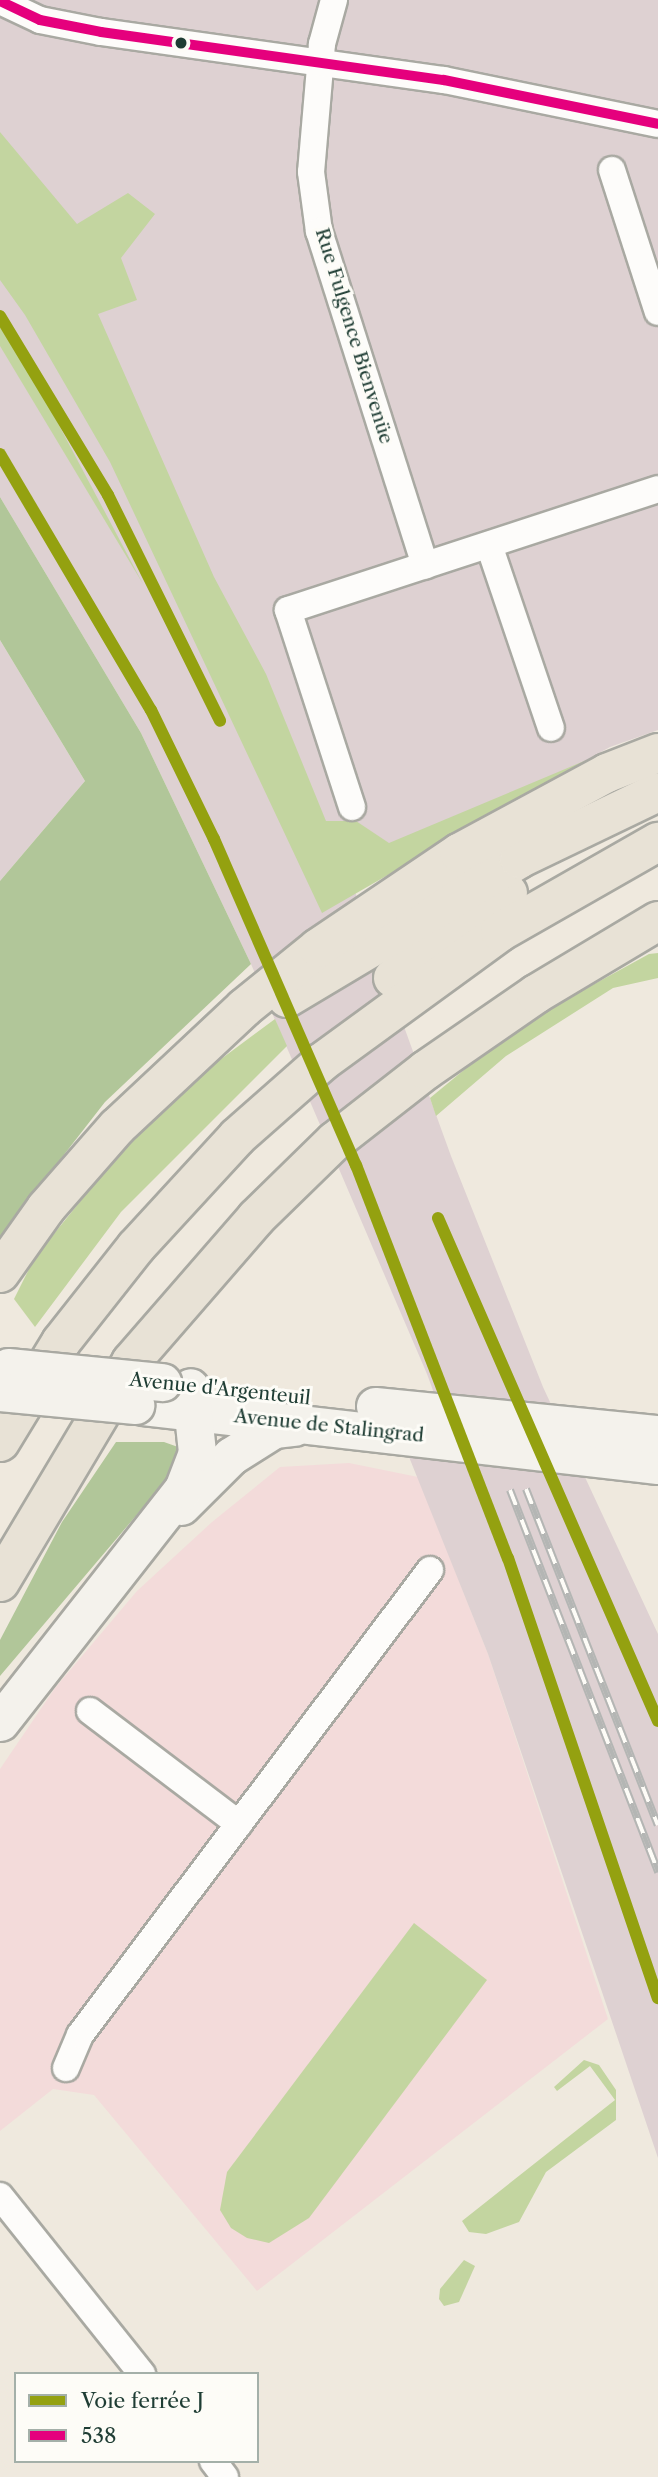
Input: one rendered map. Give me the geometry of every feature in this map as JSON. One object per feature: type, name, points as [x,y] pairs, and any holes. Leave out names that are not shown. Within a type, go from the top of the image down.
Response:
[{"type":"highway","points":[[0,1273],[46,1208],[117,1128],[211,1044],[244,1008],[318,948],[459,853],[607,772],[658,752]]},
{"type":"highway","points":[[211,1044],[519,859],[658,792]]},
{"type":"highway","points":[[322,1062],[367,998],[456,929],[539,872],[658,805]]},
{"type":"highway","points":[[0,1443],[61,1342],[136,1247],[237,1137],[322,1062],[500,932],[658,842]]},
{"type":"highway","points":[[0,1582],[131,1362],[256,1218],[335,1141],[426,1070],[536,994],[658,921]]},
{"type":"main road","name":"Avenue de Stalingrad","points":[[3,1375],[172,1397],[319,1424],[658,1465]]},
{"type":"main road","name":"Avenue d'Argenteuil","points":[[172,1397],[439,1412]]},
{"type":"main road","points":[[0,1722],[183,1489],[197,1452],[172,1397]]},
{"type":"main road","name":"Avenue de Stalingrad","points":[[439,1412],[658,1434]]},
{"type":"main road","points":[[128,1558],[231,1456],[274,1429],[319,1424]]},
{"type":"street","name":"Rue Fulgence Bienvenüe","points":[[334,0],[321,60],[310,172],[319,231],[425,566]]},
{"type":"street","points":[[0,1],[40,20],[101,32],[321,60],[658,124]]},
{"type":"street","points":[[612,170],[658,312]]},
{"type":"street","points":[[352,807],[288,610],[658,489]]},
{"type":"street","points":[[489,545],[551,728]]},
{"type":"street","points":[[66,2068],[80,2035],[430,1570]]},
{"type":"street","points":[[90,1711],[239,1824]]},
{"type":"street","points":[[0,2196],[140,2372]]},
{"type":"shaded area","points":[[0,0],[658,0],[658,730],[610,747],[354,889],[451,1156],[543,1387],[658,1634],[658,2158],[488,1654],[391,1412],[443,1418],[427,1374],[251,964],[141,733],[0,497]]},
{"type":"shaded area","points":[[0,640],[85,781],[0,881]]},
{"type":"shaded area","points":[[349,1463],[418,1477],[488,1654],[608,2019],[257,2291],[94,2095],[53,2089],[0,2131],[0,1769],[55,1688],[137,1591],[212,1522],[280,1467]]},
{"type":"green space","points":[[0,132],[77,224],[128,193],[155,214],[121,258],[137,300],[98,314],[214,577],[266,674],[326,821],[356,821],[389,843],[589,759],[322,913],[110,462],[25,315],[0,280]]},
{"type":"green space","points":[[0,327],[35,380],[143,584],[0,346]]},
{"type":"green space","points":[[0,497],[141,733],[251,964],[105,1102],[0,1237],[0,881],[85,781],[0,640]]},
{"type":"green space","points":[[658,953],[658,978],[613,988],[506,1056],[436,1116],[430,1098],[516,1027],[649,954]]},
{"type":"green space","points":[[275,1019],[287,1046],[121,1212],[35,1327],[14,1299],[35,1257],[127,1144],[201,1074]]},
{"type":"green space","points":[[116,1442],[164,1442],[178,1447],[184,1461],[176,1480],[140,1511],[0,1676],[0,1640],[62,1522]]},
{"type":"green space","points":[[414,1923],[487,1980],[309,2218],[269,2243],[247,2238],[231,2228],[220,2210],[227,2172]]},
{"type":"green space","points":[[584,2060],[599,2065],[616,2090],[616,2120],[546,2172],[519,2222],[486,2234],[469,2232],[462,2221],[615,2100],[590,2066],[557,2091],[554,2087]]},
{"type":"green space","points":[[464,2260],[475,2266],[459,2302],[444,2306],[439,2299],[440,2289]]},
{"type":"railway","points":[[526,1489],[658,1825]]},
{"type":"railway","points":[[510,1490],[658,1872]]},
{"type":"rail line","name":"J","points":[[0,316],[108,495],[220,721]]},
{"type":"rail line","name":"J","points":[[0,454],[151,710],[214,839],[356,1165],[508,1558],[658,1998]]},
{"type":"rail line","name":"J","points":[[438,1218],[658,1721]]},
{"type":"transit line","name":"538","points":[[0,1],[40,20],[101,32],[444,80],[658,124]]}]
